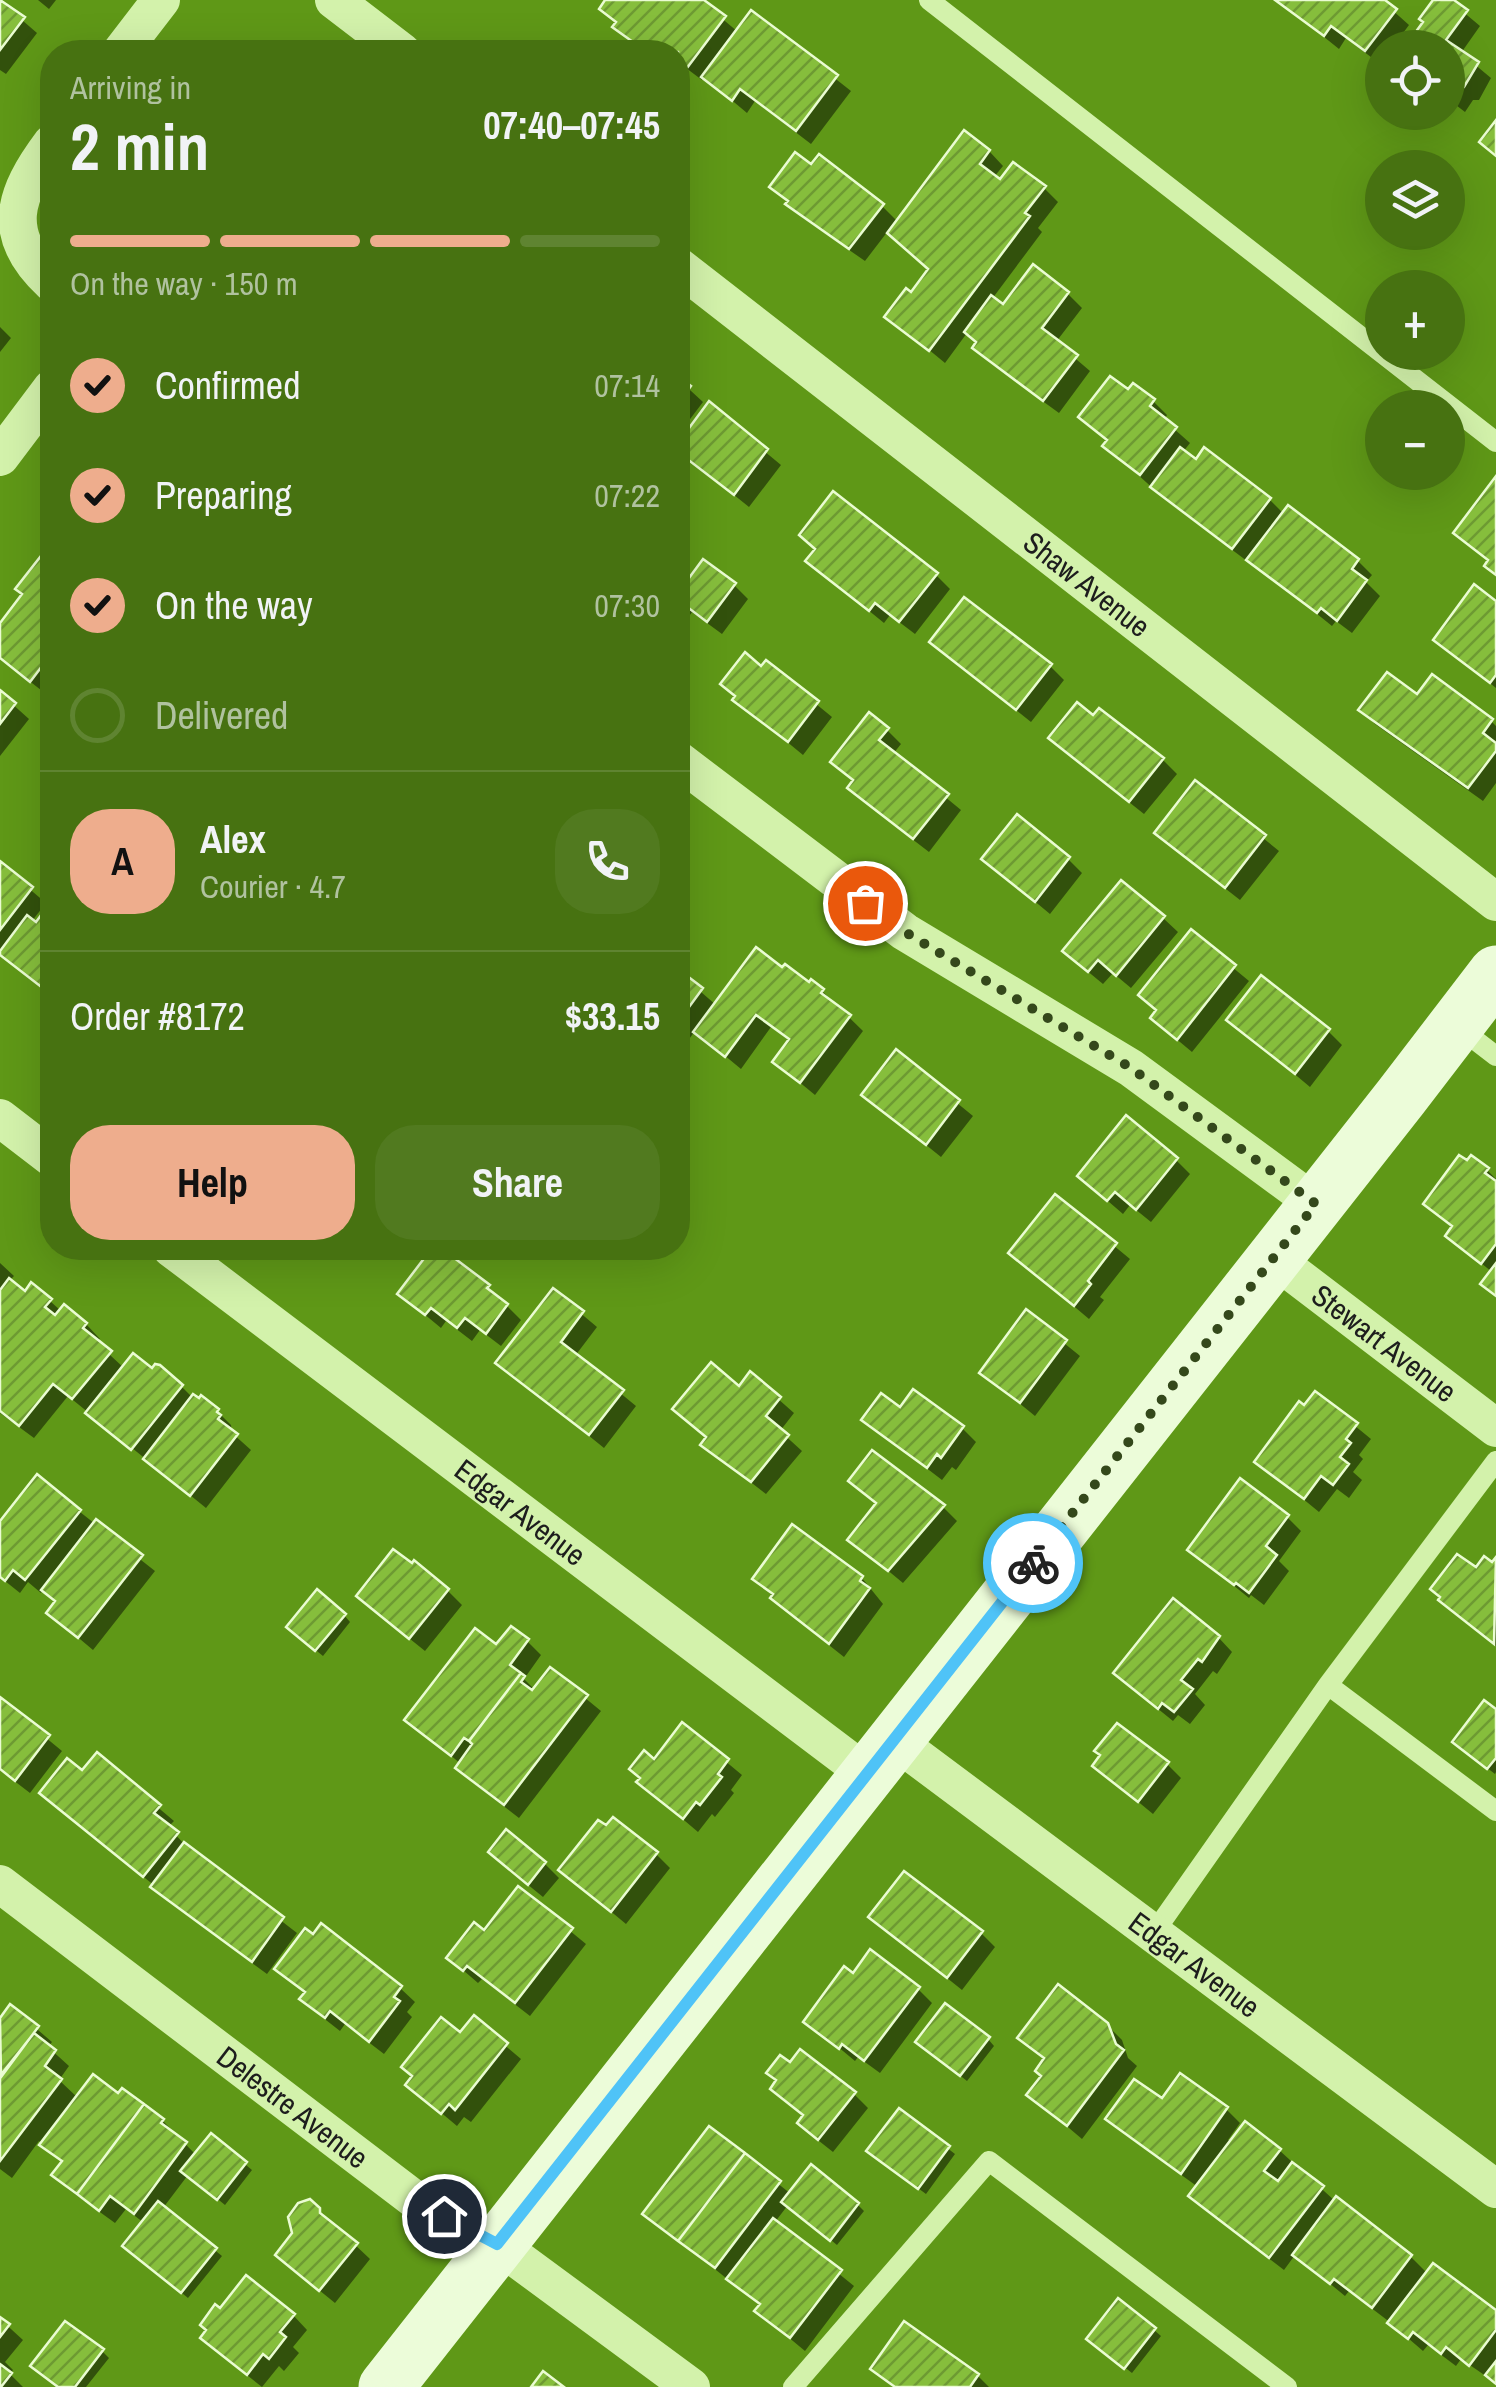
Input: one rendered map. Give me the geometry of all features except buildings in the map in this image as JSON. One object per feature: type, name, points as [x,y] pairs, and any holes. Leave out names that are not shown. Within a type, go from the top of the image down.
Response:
[{"type":"main road","points":[[386,2387],[1316,1204],[1476,1040],[1496,972]]},
{"type":"street","points":[[130,40],[161,0]]},
{"type":"street","points":[[334,0],[386,40]]},
{"type":"street","points":[[40,159],[22,194],[17,239],[40,272]]},
{"type":"street","name":"Shaw Avenue","points":[[690,275],[1496,902]]},
{"type":"street","points":[[0,457],[40,404]]},
{"type":"street","points":[[690,769],[905,932],[1131,1068],[1316,1204]]},
{"type":"street","points":[[0,1118],[40,1149]]},
{"type":"street","name":"Stewart Avenue","points":[[1273,1258],[1496,1428]]},
{"type":"street","name":"Edgar Avenue","points":[[188,1260],[881,1757],[1153,1934],[1496,2189]]},
{"type":"street","name":"Delestre Avenue","points":[[0,1884],[422,2206],[497,2244],[692,2387]]},
{"type":"lane","points":[[929,0],[1496,442]]},
{"type":"lane","points":[[1153,1934],[1328,1686],[1496,1461]]},
{"type":"lane","points":[[1328,1686],[1496,1810]]},
{"type":"lane","points":[[794,2387],[989,2162],[1287,2387]]},
{"type":"way so far","points":[[865,903],[905,932],[1131,1068],[1316,1204],[1033,1563]]},
{"type":"route","points":[[444,2216],[497,2244],[1033,1563]]}]
